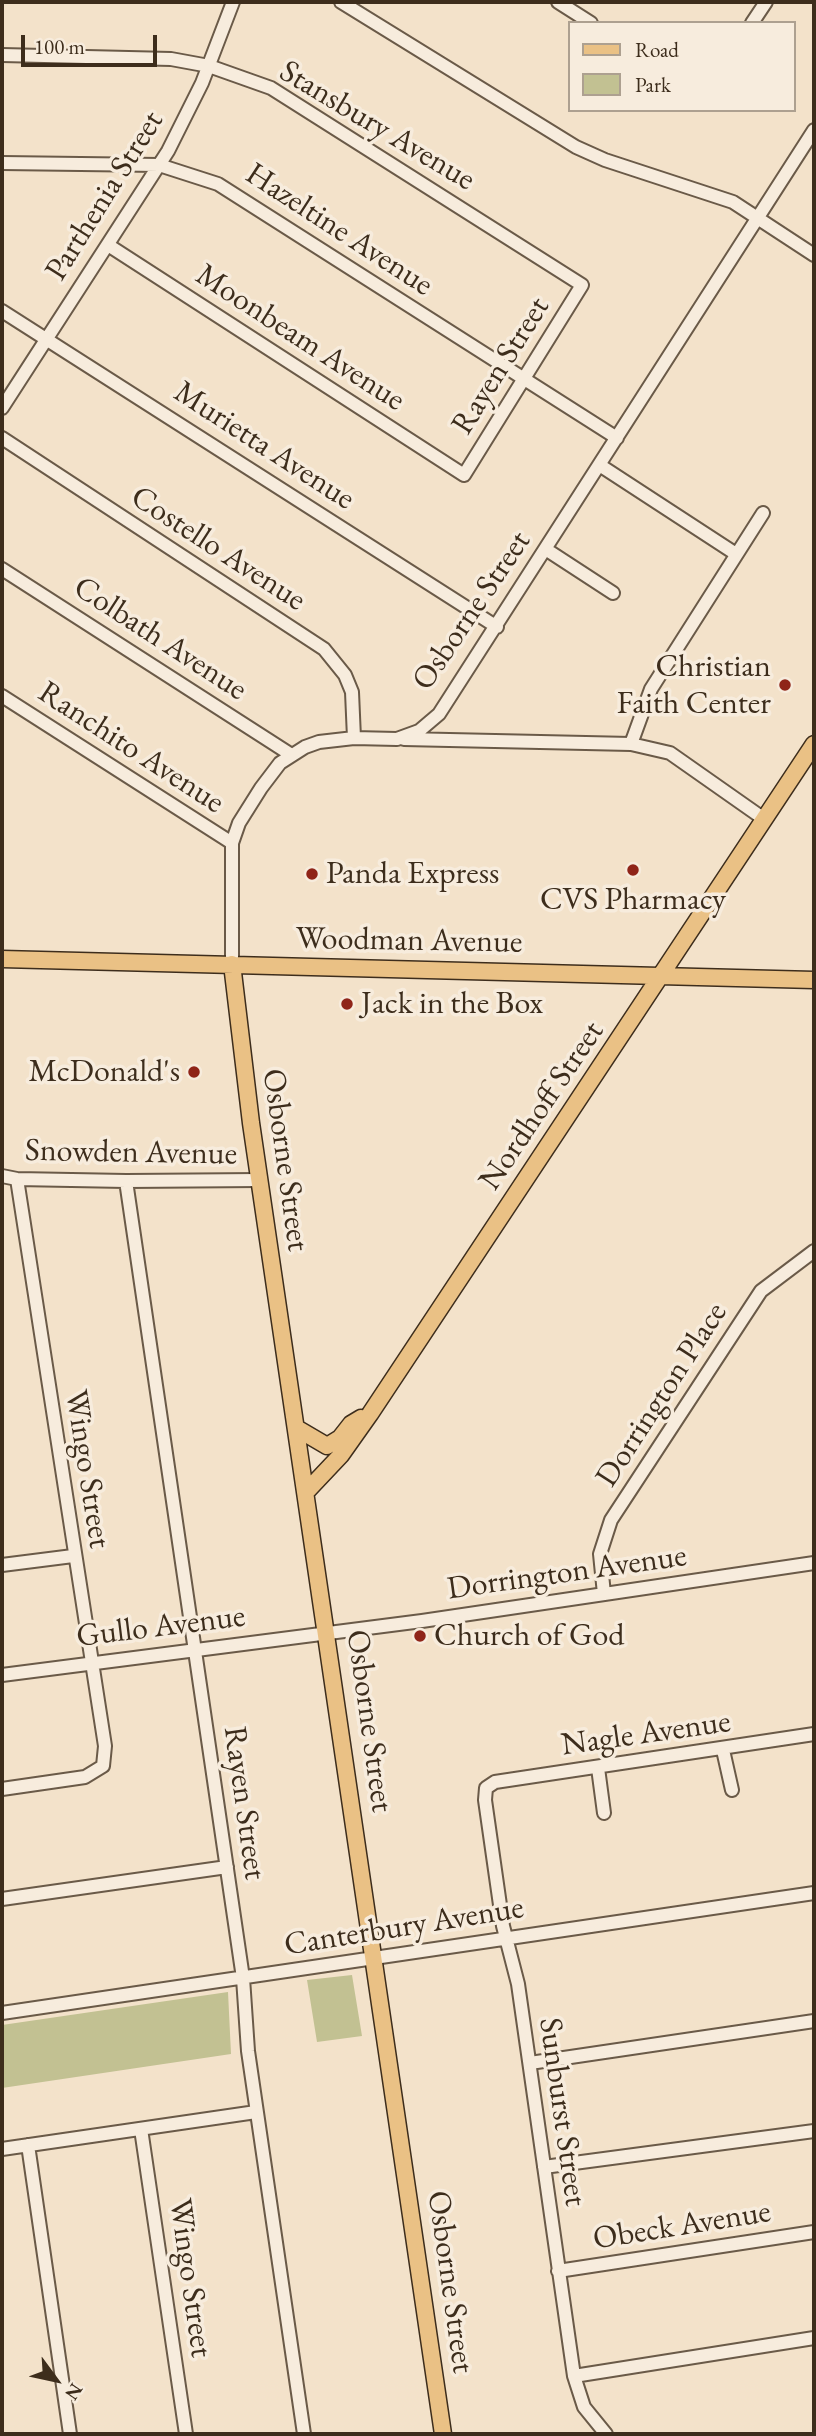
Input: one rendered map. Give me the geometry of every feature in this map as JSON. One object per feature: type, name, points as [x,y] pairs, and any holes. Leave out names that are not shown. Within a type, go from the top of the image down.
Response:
[{"type":"main road","name":"Nordhoff Street","points":[[307,1491],[341,1455],[370,1414],[814,744]]},
{"type":"main road","name":"Woodman Avenue","points":[[2,959],[814,980]]},
{"type":"main road","name":"Osborne Street","points":[[232,964],[260,1180],[443,2434]]},
{"type":"main road","points":[[298,1430],[327,1446],[340,1438],[351,1424],[370,1414]]},
{"type":"street","name":"Parthenia Street","points":[[2,408],[159,165],[209,66],[233,2]]},
{"type":"street","points":[[341,2],[576,147],[604,160],[715,195],[758,218],[814,255]]},
{"type":"street","points":[[558,2],[588,21]]},
{"type":"street","points":[[753,21],[766,2]]},
{"type":"street","name":"Stansbury Avenue","points":[[2,55],[170,59],[209,66],[271,88],[582,285]]},
{"type":"street","name":"Osborne Street","points":[[232,964],[232,844],[239,824],[261,788],[290,754],[319,742],[354,738],[397,739],[419,731],[439,714],[601,466],[814,130]]},
{"type":"street","name":"Hazeltine Avenue","points":[[2,163],[159,165],[218,184],[617,438]]},
{"type":"street","name":"Moonbeam Avenue","points":[[108,245],[464,475]]},
{"type":"street","name":"Rayen Street","points":[[464,475],[582,285]]},
{"type":"street","name":"Murietta Avenue","points":[[2,310],[497,627]]},
{"type":"street","name":"Costello Avenue","points":[[2,438],[324,649],[338,663],[349,683],[354,738]]},
{"type":"street","points":[[601,466],[736,554]]},
{"type":"street","points":[[631,744],[651,689],[763,513]]},
{"type":"street","points":[[547,550],[613,593]]},
{"type":"street","name":"Colbath Avenue","points":[[2,569],[290,754]]},
{"type":"street","name":"Ranchito Avenue","points":[[2,696],[232,844]]},
{"type":"street","points":[[397,739],[631,744],[670,753],[764,819]]},
{"type":"street","name":"Snowden Avenue","points":[[2,1176],[17,1179],[126,1181],[260,1180]]},
{"type":"street","name":"Wingo Street","points":[[2,1788],[85,1777],[103,1766],[104,1746],[17,1179]]},
{"type":"street","name":"Rayen Street","points":[[126,1181],[243,1978],[248,2052],[256,2112],[304,2434]]},
{"type":"street","name":"Dorrington Place","points":[[604,1594],[600,1554],[611,1520],[761,1291],[814,1251]]},
{"type":"street","points":[[2,1565],[73,1556]]},
{"type":"street","name":"Dorrington Avenue","points":[[327,1634],[814,1563]]},
{"type":"street","name":"Gullo Avenue","points":[[2,1675],[195,1648],[327,1634]]},
{"type":"street","name":"Nagle Avenue","points":[[486,1788],[495,1782],[814,1734]]},
{"type":"street","points":[[723,1749],[732,1790]]},
{"type":"street","points":[[598,1768],[604,1813]]},
{"type":"street","name":"Sunburst Street","points":[[486,1788],[485,1800],[505,1938],[518,1984],[574,2376],[584,2407],[606,2434]]},
{"type":"street","points":[[2,1899],[227,1867]]},
{"type":"street","name":"Canterbury Avenue","points":[[2,2013],[814,1893]]},
{"type":"street","points":[[530,2063],[814,2021]]},
{"type":"street","points":[[2,2149],[256,2112]]},
{"type":"street","name":"Wingo Street","points":[[141,2129],[186,2434]]},
{"type":"street","points":[[544,2167],[814,2131]]},
{"type":"street","points":[[28,2145],[70,2434]]},
{"type":"street","name":"Obeck Avenue","points":[[558,2271],[814,2232]]},
{"type":"street","points":[[574,2376],[814,2338]]},
{"type":"green space","points":[[352,1975],[362,2036],[317,2042],[307,1980]]},
{"type":"green space","points":[[228,1992],[231,2054],[2,2088],[2,2025]]},
{"type":"place","name":"Christian Faith Center","points":[[785,685]]},
{"type":"place","name":"CVS Pharmacy","points":[[633,870]]},
{"type":"place","name":"Panda Express","points":[[312,874]]},
{"type":"place","name":"Jack in the Box","points":[[347,1004]]},
{"type":"place","name":"McDonald's","points":[[194,1072]]},
{"type":"place","name":"Church of God","points":[[420,1636]]}]
